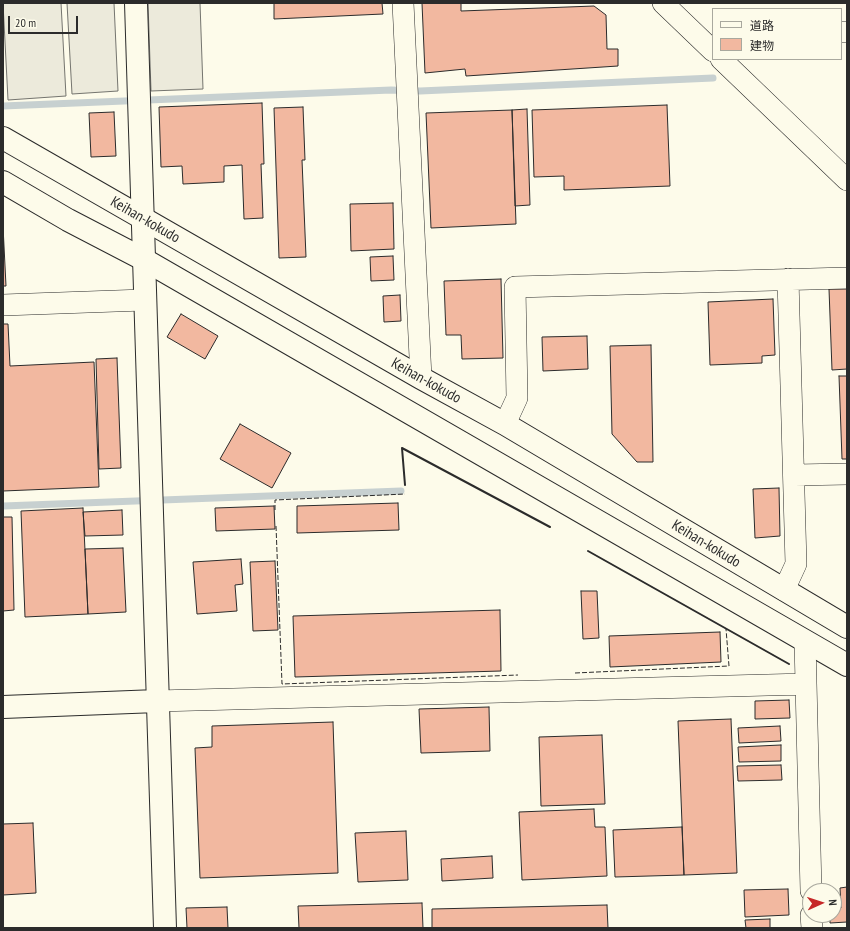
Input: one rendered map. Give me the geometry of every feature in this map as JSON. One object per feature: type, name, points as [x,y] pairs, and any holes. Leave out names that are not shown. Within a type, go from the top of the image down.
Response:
[{"type":"main road","points":[[136,3],[142,194],[141,217],[165,928]]},
{"type":"main road","name":"Keihan-kokudo","points":[[3,138],[421,378],[505,424],[847,627]]},
{"type":"main road","points":[[3,182],[68,220],[143,259],[847,665]]},
{"type":"main road","points":[[3,707],[157,701]]},
{"type":"street","points":[[403,3],[421,378]]},
{"type":"street","points":[[663,3],[708,42]]},
{"type":"street","points":[[722,60],[847,180]]},
{"type":"street","points":[[505,424],[517,398],[515,287],[847,278]]},
{"type":"street","points":[[784,590],[796,564],[795,475],[788,280]]},
{"type":"street","points":[[3,305],[144,300]]},
{"type":"street","points":[[795,475],[847,474]]},
{"type":"street","points":[[804,641],[811,883]]},
{"type":"street","points":[[157,701],[806,684]]},
{"type":"shaded area","points":[[3,3],[61,3],[66,96],[8,100]]},
{"type":"shaded area","points":[[67,3],[114,3],[118,91],[72,94]]},
{"type":"shaded area","points":[[148,3],[200,3],[203,89],[151,91]]},
{"type":"building","points":[[274,3],[382,3],[383,14],[274,19]]},
{"type":"building","points":[[422,3],[461,3],[461,11],[594,6],[606,15],[607,49],[618,49],[618,66],[466,76],[465,69],[425,73]]},
{"type":"building","points":[[262,103],[264,164],[261,164],[263,218],[244,219],[242,165],[224,166],[224,182],[183,184],[182,166],[161,167],[159,107]]},
{"type":"building","points":[[667,105],[670,186],[564,190],[564,176],[534,177],[532,110]]},
{"type":"building","points":[[303,107],[305,160],[302,160],[306,257],[279,258],[274,108]]},
{"type":"building","points":[[527,109],[530,205],[515,206],[512,110]]},
{"type":"building","points":[[512,110],[516,224],[431,228],[426,113]]},
{"type":"building","points":[[114,112],[116,156],[91,157],[89,113]]},
{"type":"building","points":[[393,203],[394,249],[351,251],[350,204]]},
{"type":"building","points":[[3,226],[6,286],[3,286]]},
{"type":"building","points":[[393,256],[394,280],[371,281],[370,257]]},
{"type":"building","points":[[501,279],[503,358],[462,359],[461,335],[446,335],[444,281]]},
{"type":"building","points":[[829,289],[847,289],[847,369],[832,370]]},
{"type":"building","points":[[400,295],[401,321],[384,322],[383,296]]},
{"type":"building","points":[[773,299],[775,355],[762,356],[762,363],[710,365],[708,302]]},
{"type":"building","points":[[181,314],[218,336],[205,359],[167,337]]},
{"type":"building","points":[[3,324],[8,324],[10,366],[94,362],[99,487],[3,491]]},
{"type":"building","points":[[587,336],[588,369],[543,371],[542,337]]},
{"type":"building","points":[[651,345],[653,462],[637,462],[612,434],[610,346]]},
{"type":"building","points":[[117,358],[121,468],[99,469],[96,359]]},
{"type":"building","points":[[839,376],[847,376],[847,459],[842,459]]},
{"type":"building","points":[[240,424],[291,453],[272,488],[220,459]]},
{"type":"building","points":[[779,488],[780,536],[755,538],[753,489]]},
{"type":"building","points":[[398,503],[399,530],[297,533],[297,506]]},
{"type":"building","points":[[274,506],[275,529],[216,531],[215,508]]},
{"type":"building","points":[[83,508],[88,614],[25,617],[21,511]]},
{"type":"building","points":[[122,510],[123,535],[85,536],[83,512]]},
{"type":"building","points":[[3,517],[12,517],[14,610],[3,611]]},
{"type":"building","points":[[123,548],[126,612],[88,614],[85,549]]},
{"type":"building","points":[[241,559],[243,584],[235,585],[237,611],[197,614],[193,562]]},
{"type":"building","points":[[275,561],[278,630],[253,631],[250,562]]},
{"type":"building","points":[[581,591],[597,591],[599,638],[583,639]]},
{"type":"building","points":[[500,610],[501,671],[295,677],[293,616]]},
{"type":"building","points":[[720,632],[721,662],[610,667],[609,636]]},
{"type":"building","points":[[789,700],[790,718],[755,719],[755,701]]},
{"type":"building","points":[[489,707],[490,751],[421,753],[419,709]]},
{"type":"building","points":[[731,719],[737,873],[684,875],[678,721]]},
{"type":"building","points":[[333,722],[338,873],[200,878],[195,748],[212,747],[212,726]]},
{"type":"building","points":[[780,726],[781,741],[739,743],[738,728]]},
{"type":"building","points":[[602,735],[605,804],[541,806],[539,737]]},
{"type":"building","points":[[781,745],[781,761],[739,762],[738,747]]},
{"type":"building","points":[[781,765],[782,780],[738,781],[737,766]]},
{"type":"building","points":[[594,809],[595,827],[605,827],[607,876],[522,880],[519,812]]},
{"type":"building","points":[[33,823],[36,893],[3,895],[3,824]]},
{"type":"building","points":[[682,827],[684,875],[615,877],[613,830]]},
{"type":"building","points":[[406,831],[408,880],[358,882],[355,833]]},
{"type":"building","points":[[492,856],[493,878],[442,881],[441,859]]},
{"type":"building","points":[[847,887],[847,922],[842,922],[842,888]]},
{"type":"building","points":[[788,889],[789,915],[745,917],[744,890]]},
{"type":"building","points":[[422,903],[423,928],[299,928],[298,906]]},
{"type":"building","points":[[607,905],[608,928],[432,928],[432,909]]},
{"type":"building","points":[[227,907],[228,928],[187,928],[186,908]]},
{"type":"building","points":[[770,919],[770,928],[746,928],[745,920]]},
{"type":"waterway","points":[[3,106],[391,90],[420,91],[713,78]]},
{"type":"waterway","points":[[3,506],[401,491]]},
{"type":"fence","points":[[275,510],[275,500],[405,494]]},
{"type":"fence","points":[[276,526],[282,684],[518,675]]},
{"type":"fence","points":[[575,673],[729,666],[726,629]]},
{"type":"wall","points":[[405,485],[402,448],[550,527]]},
{"type":"wall","points":[[588,551],[789,664]]}]
